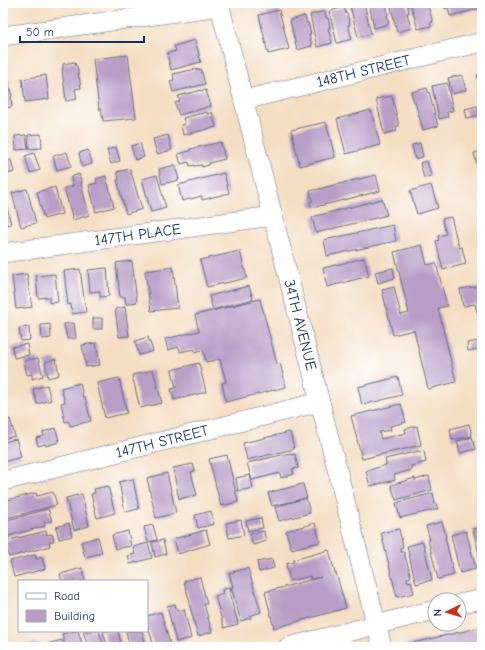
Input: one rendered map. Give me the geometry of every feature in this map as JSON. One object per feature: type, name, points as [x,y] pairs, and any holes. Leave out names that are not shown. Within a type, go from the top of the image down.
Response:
[{"type":"street","points":[[3,36],[220,5]]},
{"type":"street","name":"34TH AVENUE","points":[[220,5],[382,647]]},
{"type":"street","name":"148TH STREET","points":[[244,100],[482,42]]},
{"type":"street","name":"147TH PLACE","points":[[3,254],[273,216]]},
{"type":"street","name":"147TH STREET","points":[[3,480],[320,402]]},
{"type":"street","points":[[467,602],[482,598]]},
{"type":"street","points":[[288,647],[427,612]]},
{"type":"building","points":[[364,3],[371,34],[358,37],[350,6]]},
{"type":"building","points":[[369,3],[386,4],[389,24],[374,28]]},
{"type":"building","points":[[390,3],[407,3],[409,13],[407,13],[411,28],[397,32]]},
{"type":"building","points":[[410,3],[427,3],[433,22],[430,23],[431,26],[418,29]]},
{"type":"building","points":[[443,3],[482,3],[482,8],[450,16],[448,8],[445,9]]},
{"type":"building","points":[[344,7],[350,24],[348,25],[352,39],[337,43],[329,11]]},
{"type":"building","points":[[279,10],[289,49],[268,54],[259,15]]},
{"type":"building","points":[[325,11],[326,18],[328,18],[330,28],[328,28],[332,43],[317,47],[310,15]]},
{"type":"building","points":[[305,16],[311,34],[309,34],[312,46],[297,50],[290,20]]},
{"type":"building","points":[[195,40],[201,62],[171,70],[167,53],[176,51],[174,46]]},
{"type":"building","points":[[128,55],[136,118],[103,121],[101,109],[99,109],[93,59]]},
{"type":"building","points":[[75,62],[81,88],[75,89],[77,99],[66,101],[62,69],[63,64]]},
{"type":"building","points":[[201,69],[205,84],[173,92],[170,81],[174,80],[173,74]]},
{"type":"building","points":[[482,73],[482,91],[477,75]]},
{"type":"building","points":[[3,75],[6,75],[7,81],[9,80],[9,89],[11,89],[12,96],[12,107],[3,108]]},
{"type":"building","points":[[46,75],[49,99],[25,102],[22,79]]},
{"type":"building","points":[[462,75],[466,90],[452,94],[448,78]]},
{"type":"building","points":[[447,83],[453,111],[447,112],[448,117],[439,119],[432,86]]},
{"type":"building","points":[[427,88],[438,126],[423,130],[411,92]]},
{"type":"building","points":[[206,90],[211,106],[179,115],[175,103],[180,101],[178,96]]},
{"type":"building","points":[[392,96],[399,126],[396,127],[397,131],[384,134],[376,99]]},
{"type":"building","points":[[477,106],[480,115],[467,118],[465,109]]},
{"type":"building","points":[[371,110],[380,145],[346,154],[337,119]]},
{"type":"building","points":[[207,112],[207,114],[212,112],[216,127],[183,135],[181,125],[185,124],[183,118]]},
{"type":"building","points":[[326,122],[335,157],[300,166],[291,130]]},
{"type":"building","points":[[41,134],[42,148],[29,149],[28,135]]},
{"type":"building","points":[[26,135],[28,149],[16,150],[15,136]]},
{"type":"building","points":[[168,135],[172,150],[157,154],[153,139]]},
{"type":"building","points":[[221,142],[225,159],[209,163],[209,165],[202,167],[202,165],[190,166],[189,162],[181,164],[178,154],[190,151],[190,149]]},
{"type":"building","points":[[140,143],[144,157],[135,160],[131,146]]},
{"type":"building","points":[[420,143],[423,157],[415,159],[412,145]]},
{"type":"building","points":[[116,147],[120,161],[111,164],[107,150]]},
{"type":"building","points":[[88,150],[92,164],[82,167],[79,153]]},
{"type":"building","points":[[482,151],[482,183],[481,183],[474,153]]},
{"type":"building","points":[[67,152],[71,166],[57,170],[53,156]]},
{"type":"building","points":[[34,153],[40,170],[30,173],[25,156]]},
{"type":"building","points":[[11,160],[14,172],[4,175],[3,162]]},
{"type":"building","points":[[427,161],[431,176],[424,178],[420,163]]},
{"type":"building","points":[[175,165],[179,180],[162,184],[159,169]]},
{"type":"building","points":[[130,169],[142,209],[126,214],[117,180],[119,179],[117,172]]},
{"type":"building","points":[[224,173],[229,193],[202,200],[202,196],[182,201],[178,185]]},
{"type":"building","points":[[79,174],[89,215],[73,220],[64,188],[73,186],[71,177]]},
{"type":"building","points":[[157,175],[166,208],[151,212],[142,179]]},
{"type":"building","points":[[376,175],[380,191],[311,208],[310,202],[312,201],[310,191]]},
{"type":"building","points":[[106,176],[114,207],[96,212],[89,185],[97,183],[96,179]]},
{"type":"building","points":[[431,185],[438,208],[417,214],[410,191]]},
{"type":"building","points":[[55,187],[62,214],[44,219],[37,192]]},
{"type":"building","points":[[27,189],[36,223],[21,227],[12,193]]},
{"type":"building","points":[[382,199],[387,215],[316,233],[312,217]]},
{"type":"building","points":[[3,200],[5,200],[11,224],[4,225],[3,223]]},
{"type":"building","points":[[451,217],[459,248],[462,247],[466,264],[443,270],[436,241],[439,240],[438,236],[446,234],[442,219]]},
{"type":"building","points":[[393,225],[396,241],[327,256],[324,240]]},
{"type":"building","points":[[422,245],[427,265],[436,263],[447,306],[438,308],[456,382],[428,389],[414,330],[393,335],[382,290],[394,287],[401,315],[409,313],[394,252]]},
{"type":"building","points":[[240,251],[247,278],[207,287],[200,260]]},
{"type":"building","points":[[364,258],[369,276],[327,287],[323,268]]},
{"type":"building","points":[[132,261],[137,302],[126,304],[125,297],[120,297],[116,263]]},
{"type":"building","points":[[173,267],[178,308],[151,311],[145,271]]},
{"type":"building","points":[[107,268],[109,296],[100,297],[100,291],[90,292],[88,270]]},
{"type":"building","points":[[393,268],[395,278],[378,283],[375,272]]},
{"type":"building","points":[[80,269],[86,312],[72,314],[71,304],[68,305],[64,271]]},
{"type":"building","points":[[27,274],[32,307],[16,309],[12,276]]},
{"type":"building","points":[[55,274],[58,302],[49,303],[49,297],[38,298],[36,276]]},
{"type":"building","points":[[249,286],[253,299],[213,310],[209,296]]},
{"type":"building","points":[[482,286],[482,311],[477,312],[475,304],[463,306],[460,289]]},
{"type":"building","points":[[260,299],[277,364],[280,363],[286,387],[226,402],[222,383],[226,382],[220,359],[206,362],[203,350],[195,352],[194,349],[180,352],[179,347],[168,350],[165,339],[199,331],[195,315]]},
{"type":"building","points":[[125,307],[129,336],[119,337],[115,309]]},
{"type":"building","points":[[93,318],[102,318],[102,329],[93,329]]},
{"type":"building","points":[[74,323],[76,338],[67,339],[64,324]]},
{"type":"building","points":[[50,324],[51,338],[42,339],[41,325]]},
{"type":"building","points":[[29,327],[30,340],[21,341],[19,328]]},
{"type":"building","points":[[148,337],[153,351],[139,355],[135,341]]},
{"type":"building","points":[[479,341],[480,349],[468,351],[467,343]]},
{"type":"building","points":[[96,343],[100,365],[86,367],[82,345]]},
{"type":"building","points":[[27,344],[29,355],[14,358],[12,347]]},
{"type":"building","points":[[38,358],[43,376],[32,379],[32,374],[27,375],[24,361]]},
{"type":"building","points":[[56,359],[59,375],[48,378],[45,362]]},
{"type":"building","points":[[199,363],[206,392],[174,400],[171,389],[176,388],[172,370]]},
{"type":"building","points":[[153,370],[162,403],[140,408],[132,375]]},
{"type":"building","points":[[398,377],[402,395],[362,405],[358,387]]},
{"type":"building","points":[[119,378],[127,413],[105,418],[97,383]]},
{"type":"building","points":[[80,383],[91,421],[70,426],[68,421],[65,422],[61,403],[65,402],[61,388]]},
{"type":"building","points":[[47,385],[51,400],[37,404],[33,389]]},
{"type":"building","points":[[3,396],[7,409],[3,410]]},
{"type":"building","points":[[401,404],[406,422],[390,426],[391,430],[379,432],[381,439],[406,433],[405,429],[417,426],[421,445],[362,459],[351,416]]},
{"type":"building","points":[[10,419],[15,436],[3,439],[3,420]]},
{"type":"building","points":[[469,424],[472,436],[452,440],[450,429]]},
{"type":"building","points":[[56,428],[59,442],[46,446],[45,444],[38,446],[36,438],[44,436],[43,432]]},
{"type":"building","points":[[290,432],[294,449],[247,460],[243,443]]},
{"type":"building","points":[[472,437],[476,449],[460,453],[457,441]]},
{"type":"building","points":[[16,439],[21,457],[3,462],[3,442]]},
{"type":"building","points":[[424,451],[426,462],[411,466],[412,470],[394,475],[395,480],[370,486],[366,471],[386,465],[385,459]]},
{"type":"building","points":[[290,453],[291,455],[295,454],[298,468],[292,469],[294,474],[281,478],[280,473],[252,480],[247,463]]},
{"type":"building","points":[[227,455],[238,502],[221,506],[209,459]]},
{"type":"building","points":[[193,464],[195,471],[191,472],[197,495],[179,499],[173,468]]},
{"type":"building","points":[[167,473],[176,513],[156,518],[147,478]]},
{"type":"building","points":[[250,475],[253,488],[238,491],[236,478]]},
{"type":"building","points":[[429,476],[432,490],[396,500],[391,485],[415,478],[415,480]]},
{"type":"building","points":[[133,479],[139,509],[125,512],[119,482]]},
{"type":"building","points":[[303,484],[307,498],[272,506],[268,493]]},
{"type":"building","points":[[108,486],[115,513],[97,518],[91,494],[95,493],[94,489]]},
{"type":"building","points":[[53,492],[57,505],[3,519],[3,501],[36,493],[37,496]]},
{"type":"building","points":[[433,493],[435,504],[438,509],[400,518],[396,503]]},
{"type":"building","points":[[82,494],[89,526],[74,530],[66,498]]},
{"type":"building","points":[[306,498],[310,513],[279,521],[275,507]]},
{"type":"building","points":[[48,509],[52,521],[44,522],[45,526],[5,537],[3,531],[3,521]]},
{"type":"building","points":[[211,511],[214,524],[198,528],[195,515]]},
{"type":"building","points":[[261,518],[263,528],[248,531],[246,521]]},
{"type":"building","points":[[241,520],[244,535],[229,538],[226,523]]},
{"type":"building","points":[[442,522],[454,575],[438,579],[426,526]]},
{"type":"building","points":[[69,523],[72,536],[59,539],[56,527]]},
{"type":"building","points":[[315,523],[320,542],[291,549],[286,531]]},
{"type":"building","points":[[153,525],[157,540],[148,542],[144,527]]},
{"type":"building","points":[[482,527],[482,563],[481,563],[473,529]]},
{"type":"building","points":[[399,529],[403,547],[400,548],[401,552],[404,552],[411,577],[407,578],[408,582],[411,581],[414,593],[397,597],[381,533]]},
{"type":"building","points":[[206,530],[210,544],[178,554],[174,539]]},
{"type":"building","points":[[46,531],[47,535],[52,534],[54,541],[49,542],[50,546],[9,557],[5,541]]},
{"type":"building","points":[[128,531],[131,546],[115,549],[112,535]]},
{"type":"building","points":[[264,531],[266,541],[253,545],[250,534]]},
{"type":"building","points":[[466,531],[476,569],[460,573],[451,535]]},
{"type":"building","points":[[98,537],[102,553],[85,557],[81,542]]},
{"type":"building","points":[[163,540],[166,554],[155,557],[152,542]]},
{"type":"building","points":[[423,542],[432,580],[416,584],[407,546]]},
{"type":"building","points":[[148,543],[152,558],[130,564],[128,556],[135,554],[133,547]]},
{"type":"building","points":[[329,550],[346,608],[274,628],[265,592],[321,577],[311,579],[310,576],[290,581],[286,564],[294,562],[293,560]]},
{"type":"building","points":[[35,555],[36,559],[42,557],[45,569],[14,577],[10,561]]},
{"type":"building","points":[[272,559],[274,568],[259,572],[257,562]]},
{"type":"building","points":[[82,568],[85,580],[62,580],[60,574]]},
{"type":"building","points":[[248,568],[261,612],[250,616],[251,618],[241,621],[231,587],[233,587],[229,573]]},
{"type":"building","points":[[200,577],[207,604],[204,604],[212,632],[198,636],[184,581]]},
{"type":"building","points":[[230,587],[231,592],[229,592],[238,624],[224,628],[215,596],[223,593],[222,590]]},
{"type":"building","points":[[175,604],[177,611],[184,609],[191,638],[176,642],[167,606]]},
{"type":"building","points":[[161,612],[170,644],[154,647],[148,626],[148,616]]},
{"type":"building","points":[[482,627],[482,647],[405,647],[404,645],[460,632],[467,632],[467,630]]},
{"type":"building","points":[[78,632],[83,647],[66,647],[62,634]]},
{"type":"building","points":[[83,632],[99,632],[104,647],[88,647]]},
{"type":"building","points":[[103,632],[118,632],[122,647],[107,647]]},
{"type":"building","points":[[126,632],[142,632],[146,647],[130,647]]},
{"type":"building","points":[[62,640],[64,647],[48,647],[47,644]]},
{"type":"building","points":[[36,643],[37,647],[26,647],[26,645]]}]
